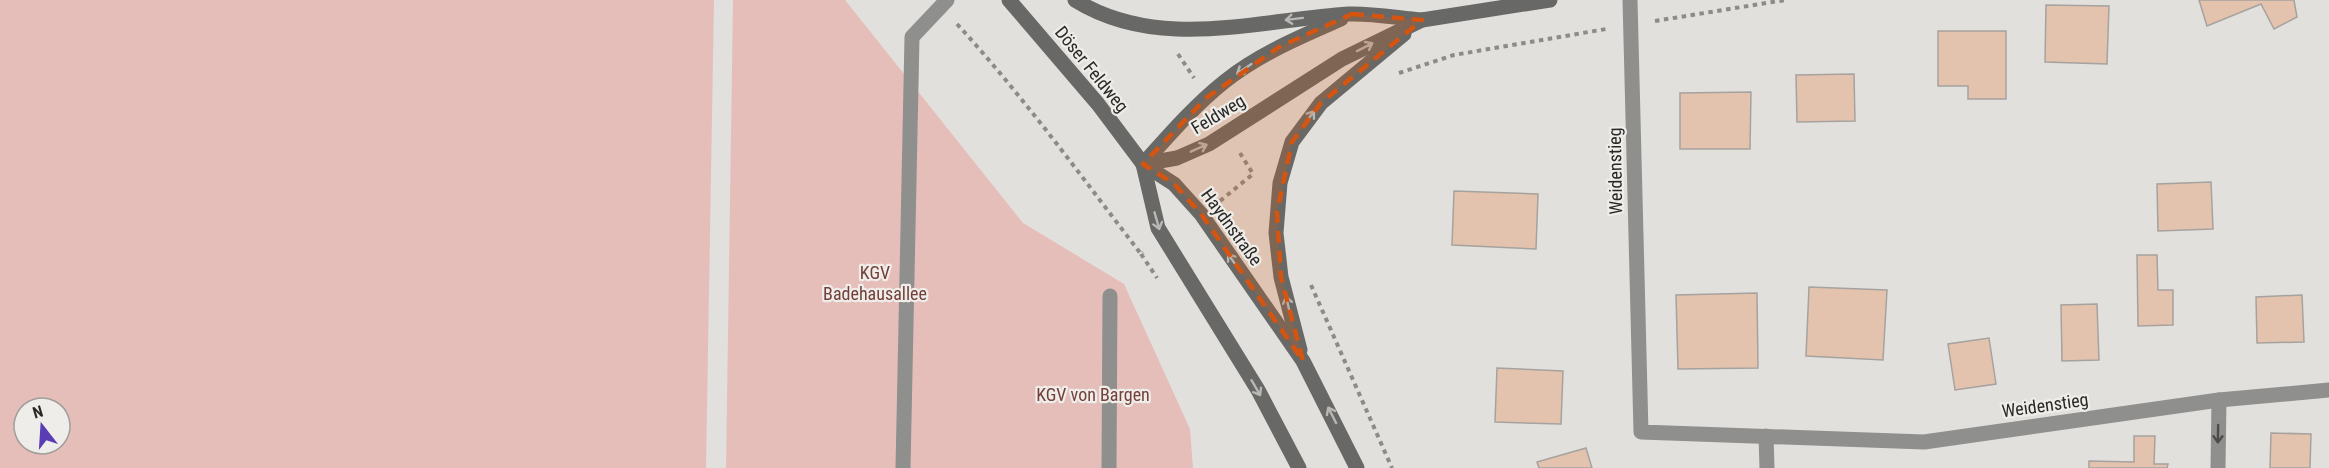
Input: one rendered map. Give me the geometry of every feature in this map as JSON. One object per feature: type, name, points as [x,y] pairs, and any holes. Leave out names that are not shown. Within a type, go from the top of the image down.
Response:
[{"type":"street","name":"Döser Feldweg","points":[[1009,0],[1098,104],[1143,164]]},
{"type":"street","points":[[1075,0],[1086,7],[1135,25],[1176,29],[1224,29],[1352,14],[1422,20]]},
{"type":"street","name":"Feldweg","points":[[1143,164],[1177,158],[1209,144],[1342,59],[1422,20],[1550,0]]},
{"type":"street","name":"Weidenstieg","points":[[1630,0],[1641,432],[1924,442],[2219,400],[2329,390]]},
{"type":"street","points":[[903,468],[912,37],[943,3]]},
{"type":"street","name":"Feldweg","points":[[1143,164],[1190,114],[1226,81],[1279,47],[1352,14]]},
{"type":"street","points":[[1303,361],[1281,277],[1276,233],[1280,183],[1292,142],[1321,103],[1422,20]]},
{"type":"street","name":"Haydnstraße","points":[[1143,164],[1174,184],[1201,214],[1303,361],[1357,468]]},
{"type":"street","points":[[1143,164],[1158,228],[1252,380],[1299,468]]},
{"type":"street","points":[[1109,468],[1110,296]]},
{"type":"street","points":[[2218,468],[2219,400]]},
{"type":"street","points":[[1766,436],[1767,468]]},
{"type":"path","points":[[1396,74],[1454,55],[1785,0]]},
{"type":"path","points":[[943,3],[1049,132],[1141,254],[1146,250]]},
{"type":"path","points":[[1176,47],[1197,84]]},
{"type":"path","points":[[1224,198],[1253,174],[1235,144]]},
{"type":"path","points":[[1310,282],[1392,468]]},
{"type":"highlighted area","points":[[1352,14],[1422,20],[1321,103],[1292,142],[1277,212],[1281,277],[1303,361],[1201,214],[1174,184],[1143,164],[1206,98],[1279,47]]},
{"type":"green space","points":[[0,0],[714,0],[706,468],[0,468]]},
{"type":"green space","name":"KGV Badehausallee","points":[[733,0],[845,0],[1023,223],[1124,284],[1190,429],[1193,468],[726,468]]},
{"type":"building","points":[[2199,0],[2294,0],[2297,17],[2274,29],[2261,4],[2207,26]]},
{"type":"building","points":[[2046,5],[2109,6],[2107,64],[2045,62]]},
{"type":"building","points":[[1938,31],[2006,31],[2006,99],[1968,99],[1968,86],[1938,86]]},
{"type":"building","points":[[1854,74],[1855,121],[1797,122],[1796,75]]},
{"type":"building","points":[[1751,92],[1750,149],[1680,149],[1680,93]]},
{"type":"building","points":[[2211,182],[2213,229],[2158,231],[2157,184]]},
{"type":"building","points":[[1454,191],[1538,194],[1536,249],[1452,245]]},
{"type":"building","points":[[2137,255],[2157,255],[2158,290],[2173,290],[2173,325],[2138,326]]},
{"type":"building","points":[[1809,287],[1887,290],[1883,360],[1806,356]]},
{"type":"building","points":[[1757,293],[1758,368],[1678,369],[1676,295]]},
{"type":"building","points":[[2302,295],[2304,342],[2257,343],[2256,297]]},
{"type":"building","points":[[2097,304],[2099,360],[2062,361],[2061,305]]},
{"type":"building","points":[[1989,338],[1996,384],[1955,390],[1948,344]]},
{"type":"building","points":[[1497,368],[1563,371],[1561,424],[1495,422]]},
{"type":"building","points":[[2271,433],[2311,434],[2310,468],[2270,468]]},
{"type":"building","points":[[2134,436],[2155,436],[2154,464],[2168,464],[2167,468],[2089,468],[2089,461],[2134,462]]},
{"type":"building","points":[[1586,448],[1592,468],[1539,468],[1537,462]]},
{"type":"park label","name":"KGV von Bargen","points":[[1093,394]]}]
